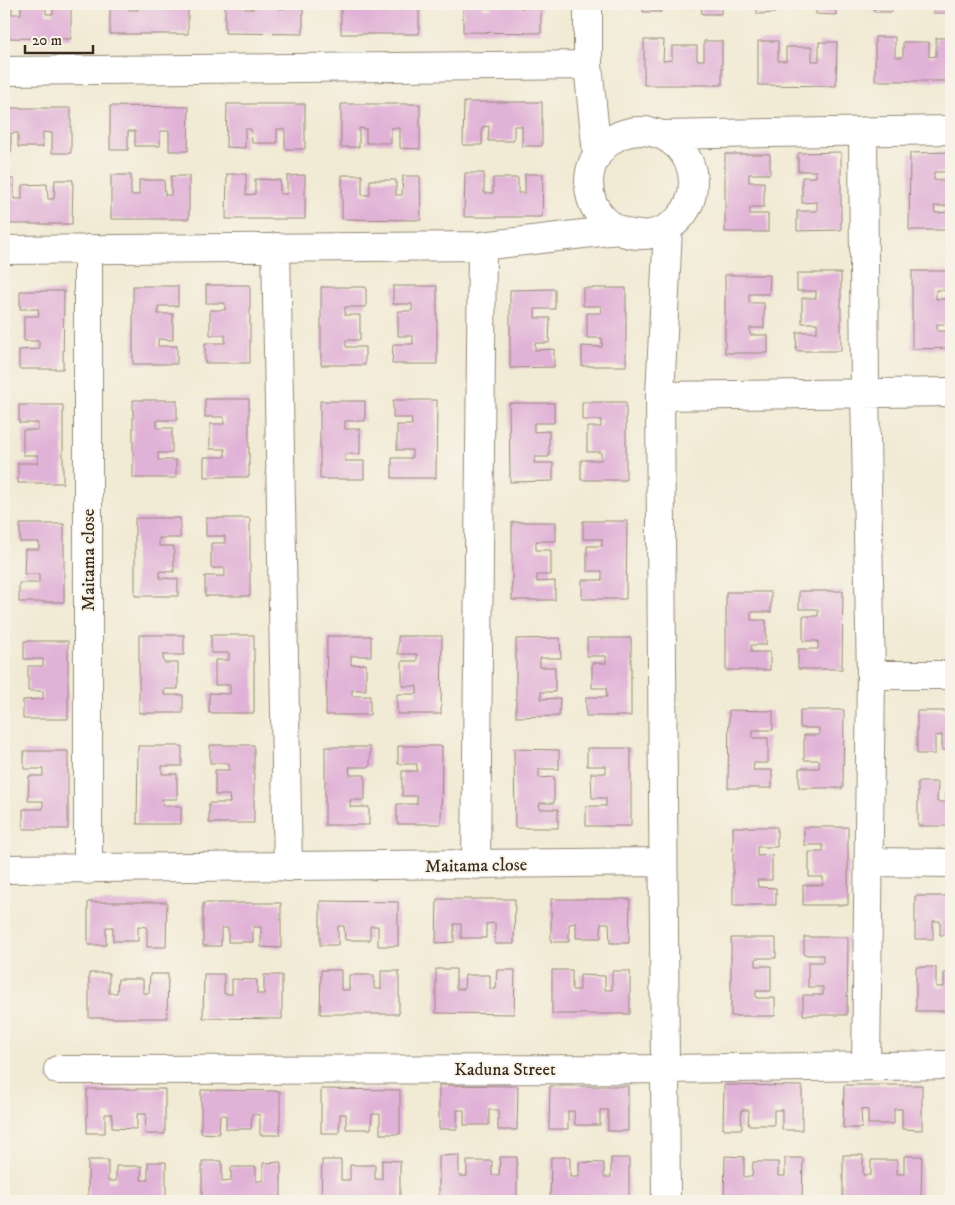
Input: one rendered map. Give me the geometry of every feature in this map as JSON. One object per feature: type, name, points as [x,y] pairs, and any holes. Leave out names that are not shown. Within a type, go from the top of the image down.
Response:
[{"type":"street","points":[[588,4],[588,65],[597,154]]},
{"type":"street","points":[[4,71],[588,65]]},
{"type":"street","points":[[661,135],[675,144],[685,156],[692,171],[693,187],[685,210],[668,228],[651,234],[634,235],[618,230],[603,220],[593,205],[588,188],[590,170],[597,154],[609,141],[625,133],[643,131],[661,135],[951,130]]},
{"type":"street","points":[[864,132],[865,393],[871,675],[866,1066]]},
{"type":"street","points":[[666,1201],[660,396],[668,228]]},
{"type":"street","points":[[4,250],[482,246],[618,230]]},
{"type":"street","points":[[476,865],[482,246]]},
{"type":"street","points":[[276,247],[288,867]]},
{"type":"street","name":"Maitama close","points":[[88,249],[88,870]]},
{"type":"street","points":[[660,396],[951,392]]},
{"type":"street","points":[[871,675],[951,674]]},
{"type":"street","name":"Maitama close","points":[[4,869],[88,870],[663,862]]},
{"type":"street","points":[[870,862],[951,863]]},
{"type":"street","name":"Kaduna Street","points":[[58,1070],[665,1069],[951,1065]]},
{"type":"building","points":[[4,4],[12,4],[12,14],[21,14],[21,4],[46,4],[46,14],[53,14],[53,4],[71,4],[71,39],[4,38]]},
{"type":"building","points":[[110,4],[129,4],[129,10],[138,10],[138,4],[163,4],[163,9],[170,9],[170,4],[188,4],[188,34],[110,34]]},
{"type":"building","points":[[225,4],[245,4],[245,9],[253,9],[253,4],[278,4],[278,9],[285,9],[285,4],[303,4],[303,34],[225,33]]},
{"type":"building","points":[[341,4],[361,4],[361,10],[369,10],[369,4],[394,4],[394,10],[401,10],[401,4],[419,4],[419,34],[341,34]]},
{"type":"building","points":[[463,4],[483,4],[483,8],[491,8],[491,4],[516,4],[516,7],[523,8],[523,4],[541,4],[541,33],[463,32]]},
{"type":"building","points":[[643,4],[661,4],[661,12],[643,12]]},
{"type":"building","points":[[668,4],[693,4],[693,8],[668,8]]},
{"type":"building","points":[[701,4],[721,4],[721,14],[702,14]]},
{"type":"building","points":[[757,4],[775,4],[775,13],[757,14]]},
{"type":"building","points":[[782,4],[808,4],[808,9],[782,9]]},
{"type":"building","points":[[816,4],[836,4],[836,15],[816,14]]},
{"type":"building","points":[[874,4],[892,4],[892,12],[874,12]]},
{"type":"building","points":[[899,4],[924,4],[924,8],[899,7]]},
{"type":"building","points":[[933,4],[951,4],[951,13],[933,13]]},
{"type":"building","points":[[875,37],[895,37],[895,57],[903,57],[903,42],[929,42],[929,57],[936,56],[936,38],[951,38],[951,81],[875,81]]},
{"type":"building","points":[[644,40],[664,40],[663,61],[672,60],[672,46],[697,46],[697,60],[704,60],[704,41],[722,41],[722,85],[644,85]]},
{"type":"building","points":[[758,41],[778,41],[778,61],[786,61],[786,47],[812,47],[812,61],[819,61],[819,42],[837,42],[836,86],[758,85]]},
{"type":"building","points":[[464,102],[542,102],[542,146],[522,146],[522,126],[514,126],[514,141],[488,141],[489,126],[482,127],[482,145],[463,145]]},
{"type":"building","points":[[227,104],[305,104],[305,149],[285,149],[285,129],[277,129],[277,143],[252,143],[251,129],[245,129],[245,148],[226,147]]},
{"type":"building","points":[[341,104],[420,104],[420,149],[400,148],[400,128],[391,128],[391,143],[366,143],[366,129],[359,128],[359,147],[341,147]]},
{"type":"building","points":[[110,106],[189,107],[188,151],[169,151],[169,131],[160,131],[160,146],[135,146],[135,131],[128,131],[128,150],[110,150]]},
{"type":"building","points":[[4,108],[71,108],[71,153],[52,153],[52,133],[43,132],[43,147],[18,147],[18,133],[11,133],[11,152],[4,152]]},
{"type":"building","points":[[841,152],[841,230],[797,231],[797,211],[817,211],[817,202],[802,203],[802,177],[816,177],[816,171],[798,171],[798,153]]},
{"type":"building","points":[[951,152],[951,172],[934,172],[934,180],[949,181],[949,206],[934,206],[935,213],[951,212],[951,230],[909,230],[910,153]]},
{"type":"building","points":[[725,154],[770,154],[770,174],[749,174],[749,182],[764,182],[764,207],[750,207],[750,214],[768,214],[768,232],[725,232]]},
{"type":"building","points":[[465,173],[484,173],[484,193],[493,193],[493,178],[518,178],[518,193],[525,193],[525,174],[543,174],[542,217],[464,217]]},
{"type":"building","points":[[227,174],[246,174],[246,195],[255,194],[255,179],[280,180],[280,194],[287,194],[287,176],[305,175],[305,219],[226,219]]},
{"type":"building","points":[[111,175],[131,175],[131,195],[139,195],[139,180],[164,180],[165,195],[171,195],[171,176],[189,176],[189,219],[111,219]]},
{"type":"building","points":[[342,175],[362,175],[362,195],[370,195],[370,180],[396,180],[396,195],[402,195],[403,176],[420,176],[421,220],[342,219]]},
{"type":"building","points":[[4,179],[14,179],[14,199],[22,199],[22,185],[47,184],[48,199],[54,199],[55,180],[73,180],[72,224],[4,224]]},
{"type":"building","points":[[912,271],[951,271],[951,290],[936,290],[936,299],[951,299],[951,324],[937,324],[937,331],[951,331],[951,348],[912,349]]},
{"type":"building","points":[[797,273],[841,273],[841,351],[796,351],[797,332],[817,332],[817,323],[802,323],[802,298],[816,298],[816,291],[797,291]]},
{"type":"building","points":[[725,275],[770,275],[769,294],[749,294],[749,303],[764,303],[764,328],[750,328],[750,335],[768,335],[768,353],[725,353]]},
{"type":"building","points":[[206,285],[250,285],[250,363],[205,363],[205,343],[225,343],[225,335],[210,335],[210,310],[225,310],[225,303],[206,303]]},
{"type":"building","points":[[133,286],[178,286],[178,306],[158,306],[158,314],[173,314],[173,340],[158,339],[158,346],[177,346],[177,364],[133,364]]},
{"type":"building","points":[[393,286],[437,286],[437,364],[392,364],[393,344],[413,344],[413,336],[398,336],[398,311],[412,311],[412,304],[393,304]]},
{"type":"building","points":[[321,287],[366,287],[366,307],[345,307],[345,315],[360,315],[360,340],[346,340],[346,347],[365,347],[365,365],[321,365]]},
{"type":"building","points":[[583,288],[626,288],[626,366],[582,366],[582,346],[602,347],[602,338],[587,338],[587,313],[601,313],[602,306],[583,306]]},
{"type":"building","points":[[555,289],[555,309],[535,309],[535,318],[550,318],[549,343],[535,343],[535,350],[554,349],[554,367],[510,368],[510,290]]},
{"type":"building","points":[[20,291],[64,291],[63,369],[19,369],[19,350],[39,349],[39,341],[24,341],[24,316],[39,316],[38,309],[20,309]]},
{"type":"building","points":[[205,399],[249,399],[249,477],[204,477],[204,457],[225,457],[225,449],[210,449],[210,424],[224,424],[224,417],[205,417]]},
{"type":"building","points":[[133,400],[177,400],[177,420],[157,420],[157,428],[172,428],[172,453],[158,453],[158,460],[176,460],[176,478],[133,478]]},
{"type":"building","points":[[393,400],[437,400],[436,478],[392,478],[392,458],[412,458],[412,450],[397,450],[397,425],[412,425],[411,418],[393,418]]},
{"type":"building","points":[[320,401],[365,401],[365,421],[345,421],[345,429],[360,429],[360,454],[345,454],[345,461],[364,461],[364,479],[320,479]]},
{"type":"building","points":[[582,402],[626,402],[626,480],[581,480],[581,460],[601,460],[601,452],[587,452],[587,427],[601,427],[601,420],[582,420]]},
{"type":"building","points":[[509,403],[554,403],[554,423],[534,423],[534,432],[549,431],[549,457],[535,457],[534,463],[553,463],[553,481],[510,482]]},
{"type":"building","points":[[19,405],[63,405],[63,483],[18,483],[18,463],[38,463],[38,455],[23,455],[23,430],[38,430],[38,423],[19,423]]},
{"type":"building","points":[[135,518],[180,518],[180,538],[159,538],[159,546],[174,546],[174,572],[160,571],[160,578],[178,579],[178,596],[135,596]]},
{"type":"building","points":[[206,518],[250,518],[250,596],[205,596],[205,576],[225,576],[225,568],[211,568],[211,543],[225,543],[225,536],[206,536]]},
{"type":"building","points":[[583,521],[627,521],[626,599],[582,599],[582,580],[602,580],[602,571],[587,571],[587,546],[602,546],[602,539],[583,539]]},
{"type":"building","points":[[512,522],[556,522],[556,541],[536,541],[536,550],[551,550],[551,575],[537,575],[537,582],[555,581],[555,600],[512,600]]},
{"type":"building","points":[[20,524],[64,524],[64,602],[19,602],[19,583],[39,583],[39,574],[24,574],[25,549],[39,549],[39,542],[20,542]]},
{"type":"building","points":[[799,591],[843,591],[842,669],[798,669],[798,649],[818,649],[818,641],[803,641],[803,616],[818,616],[818,609],[799,609]]},
{"type":"building","points":[[726,592],[771,592],[771,612],[751,612],[751,620],[766,620],[766,645],[751,645],[751,652],[770,652],[770,670],[726,670]]},
{"type":"building","points":[[139,635],[184,635],[184,655],[163,655],[164,663],[178,663],[178,689],[164,689],[164,695],[183,695],[183,713],[139,713]]},
{"type":"building","points":[[211,635],[254,635],[254,713],[209,713],[209,693],[230,694],[230,685],[215,685],[215,660],[229,660],[229,653],[211,653]]},
{"type":"building","points":[[327,636],[371,636],[371,656],[351,656],[351,665],[366,664],[366,690],[352,690],[352,696],[370,696],[370,715],[326,715]]},
{"type":"building","points":[[398,636],[442,636],[441,714],[397,714],[397,694],[417,694],[417,686],[402,686],[402,661],[417,661],[417,654],[398,654]]},
{"type":"building","points":[[560,638],[561,658],[540,658],[540,667],[555,667],[555,692],[541,692],[541,699],[560,698],[559,716],[516,717],[516,639]]},
{"type":"building","points":[[587,638],[631,638],[631,716],[586,716],[586,697],[607,697],[606,688],[592,688],[592,663],[606,663],[606,656],[587,656]]},
{"type":"building","points":[[24,641],[68,641],[68,719],[23,719],[23,700],[43,699],[43,691],[28,691],[28,666],[43,666],[43,659],[24,659]]},
{"type":"building","points":[[729,710],[773,711],[773,730],[753,730],[753,738],[768,738],[768,763],[754,763],[753,770],[772,770],[772,788],[728,788]]},
{"type":"building","points":[[800,710],[844,710],[843,788],[799,788],[799,768],[819,768],[819,760],[804,760],[804,735],[819,735],[819,728],[800,728]]},
{"type":"building","points":[[917,711],[951,711],[951,750],[942,750],[942,735],[935,736],[935,754],[917,754]]},
{"type":"building","points":[[210,745],[254,745],[254,823],[209,823],[209,803],[230,803],[229,795],[215,795],[215,770],[229,770],[229,763],[210,763]]},
{"type":"building","points":[[138,746],[182,746],[182,766],[162,766],[162,774],[177,774],[177,799],[162,799],[163,806],[181,806],[181,824],[137,824]]},
{"type":"building","points":[[398,746],[442,746],[441,824],[397,824],[397,804],[417,804],[417,796],[402,796],[402,771],[417,771],[417,764],[398,764]]},
{"type":"building","points":[[325,747],[370,747],[370,767],[349,767],[350,775],[365,775],[365,800],[350,800],[350,807],[369,807],[369,825],[325,825]]},
{"type":"building","points":[[587,748],[631,748],[631,826],[586,826],[586,806],[606,806],[606,798],[592,798],[591,773],[606,773],[606,766],[587,766]]},
{"type":"building","points":[[514,749],[559,750],[559,769],[539,769],[539,778],[554,777],[554,803],[540,803],[539,809],[558,809],[558,828],[515,828]]},
{"type":"building","points":[[24,751],[68,751],[68,829],[23,829],[23,809],[43,809],[43,801],[28,801],[29,776],[43,776],[43,769],[24,769]]},
{"type":"building","points":[[918,782],[938,782],[937,802],[946,802],[946,787],[951,787],[951,826],[918,826]]},
{"type":"building","points":[[733,827],[777,827],[777,847],[757,847],[757,856],[772,855],[772,880],[757,880],[758,887],[776,888],[776,905],[733,905]]},
{"type":"building","points":[[804,827],[848,827],[848,905],[803,905],[803,885],[823,885],[823,877],[809,877],[809,852],[823,852],[823,845],[804,845]]},
{"type":"building","points":[[915,896],[951,896],[951,935],[940,935],[940,921],[933,921],[933,939],[915,939]]},
{"type":"building","points":[[437,899],[515,899],[514,944],[495,944],[495,923],[486,924],[486,938],[461,938],[461,924],[454,924],[454,942],[436,943]]},
{"type":"building","points":[[551,899],[630,899],[629,943],[610,943],[609,923],[601,923],[601,938],[576,938],[576,923],[569,924],[569,942],[551,942]]},
{"type":"building","points":[[320,901],[398,902],[398,946],[378,946],[378,926],[370,926],[370,940],[345,940],[344,926],[338,926],[338,945],[320,945]]},
{"type":"building","points":[[88,902],[167,902],[166,947],[147,947],[147,927],[138,926],[138,941],[113,941],[113,927],[106,927],[106,945],[88,945]]},
{"type":"building","points":[[203,903],[281,903],[281,948],[261,947],[261,927],[253,927],[253,942],[228,942],[228,928],[221,928],[221,946],[203,946]]},
{"type":"building","points":[[804,937],[848,937],[847,1015],[803,1015],[803,995],[823,995],[823,987],[808,987],[808,962],[823,962],[823,955],[804,955]]},
{"type":"building","points":[[731,938],[776,938],[776,958],[756,958],[756,966],[771,966],[771,991],[756,991],[756,998],[775,998],[775,1016],[731,1016]]},
{"type":"building","points":[[916,967],[936,967],[936,987],[944,987],[944,973],[951,972],[951,1011],[916,1011]]},
{"type":"building","points":[[436,969],[456,969],[456,989],[464,989],[465,975],[490,975],[490,989],[496,989],[497,970],[515,970],[514,1014],[436,1013]]},
{"type":"building","points":[[321,970],[341,970],[341,990],[349,990],[349,975],[374,975],[374,989],[381,989],[381,971],[399,971],[399,1014],[320,1014]]},
{"type":"building","points":[[552,970],[572,970],[572,990],[580,990],[580,975],[605,976],[605,990],[612,990],[612,971],[630,971],[630,1014],[552,1014]]},
{"type":"building","points":[[89,973],[109,973],[109,993],[117,993],[118,979],[143,979],[143,993],[149,993],[150,974],[168,974],[167,1018],[89,1018]]},
{"type":"building","points":[[204,974],[224,974],[224,994],[232,994],[232,979],[257,980],[257,994],[264,994],[264,975],[282,975],[282,1019],[203,1018]]},
{"type":"building","points":[[439,1085],[518,1086],[517,1130],[498,1130],[498,1110],[489,1110],[489,1125],[464,1125],[464,1110],[457,1110],[457,1129],[439,1129]]},
{"type":"building","points":[[724,1085],[802,1086],[802,1130],[782,1130],[782,1110],[774,1110],[774,1125],[748,1125],[749,1110],[741,1110],[742,1129],[723,1129]]},
{"type":"building","points":[[844,1085],[922,1085],[922,1130],[902,1129],[902,1109],[894,1109],[894,1124],[868,1124],[868,1110],[861,1109],[862,1128],[843,1128]]},
{"type":"building","points":[[550,1086],[628,1086],[628,1131],[608,1131],[608,1110],[600,1110],[600,1125],[575,1125],[574,1111],[568,1111],[568,1129],[549,1129]]},
{"type":"building","points":[[87,1089],[165,1089],[165,1134],[145,1134],[146,1114],[137,1114],[137,1129],[112,1128],[112,1114],[105,1114],[105,1133],[87,1133]]},
{"type":"building","points":[[321,1089],[400,1090],[400,1134],[380,1134],[380,1114],[372,1114],[371,1129],[346,1129],[346,1114],[340,1114],[339,1133],[321,1133]]},
{"type":"building","points":[[201,1090],[280,1091],[280,1135],[260,1135],[260,1115],[252,1114],[251,1129],[226,1129],[226,1115],[220,1115],[219,1134],[201,1133]]},
{"type":"building","points":[[459,1155],[459,1176],[467,1176],[467,1161],[492,1161],[492,1175],[499,1175],[500,1157],[517,1157],[517,1200],[439,1200],[439,1156]]},
{"type":"building","points":[[843,1155],[863,1155],[863,1175],[871,1175],[871,1160],[897,1160],[897,1174],[904,1174],[904,1156],[922,1156],[921,1199],[843,1199]]},
{"type":"building","points":[[725,1156],[744,1157],[744,1177],[752,1177],[753,1162],[778,1162],[778,1176],[785,1176],[785,1158],[803,1158],[802,1201],[724,1201]]},
{"type":"building","points":[[551,1157],[570,1157],[570,1177],[579,1177],[579,1162],[604,1163],[604,1177],[611,1177],[611,1158],[629,1158],[629,1201],[550,1201]]},
{"type":"building","points":[[88,1160],[108,1160],[108,1181],[116,1181],[116,1166],[142,1166],[141,1180],[148,1180],[148,1162],[166,1162],[166,1201],[88,1201]]},
{"type":"building","points":[[322,1160],[341,1160],[341,1180],[350,1180],[350,1165],[375,1165],[375,1179],[382,1179],[382,1160],[400,1161],[400,1201],[321,1201]]},
{"type":"building","points":[[202,1161],[222,1161],[222,1182],[231,1181],[231,1167],[256,1167],[256,1181],[263,1181],[263,1163],[281,1162],[281,1201],[202,1201]]}]
